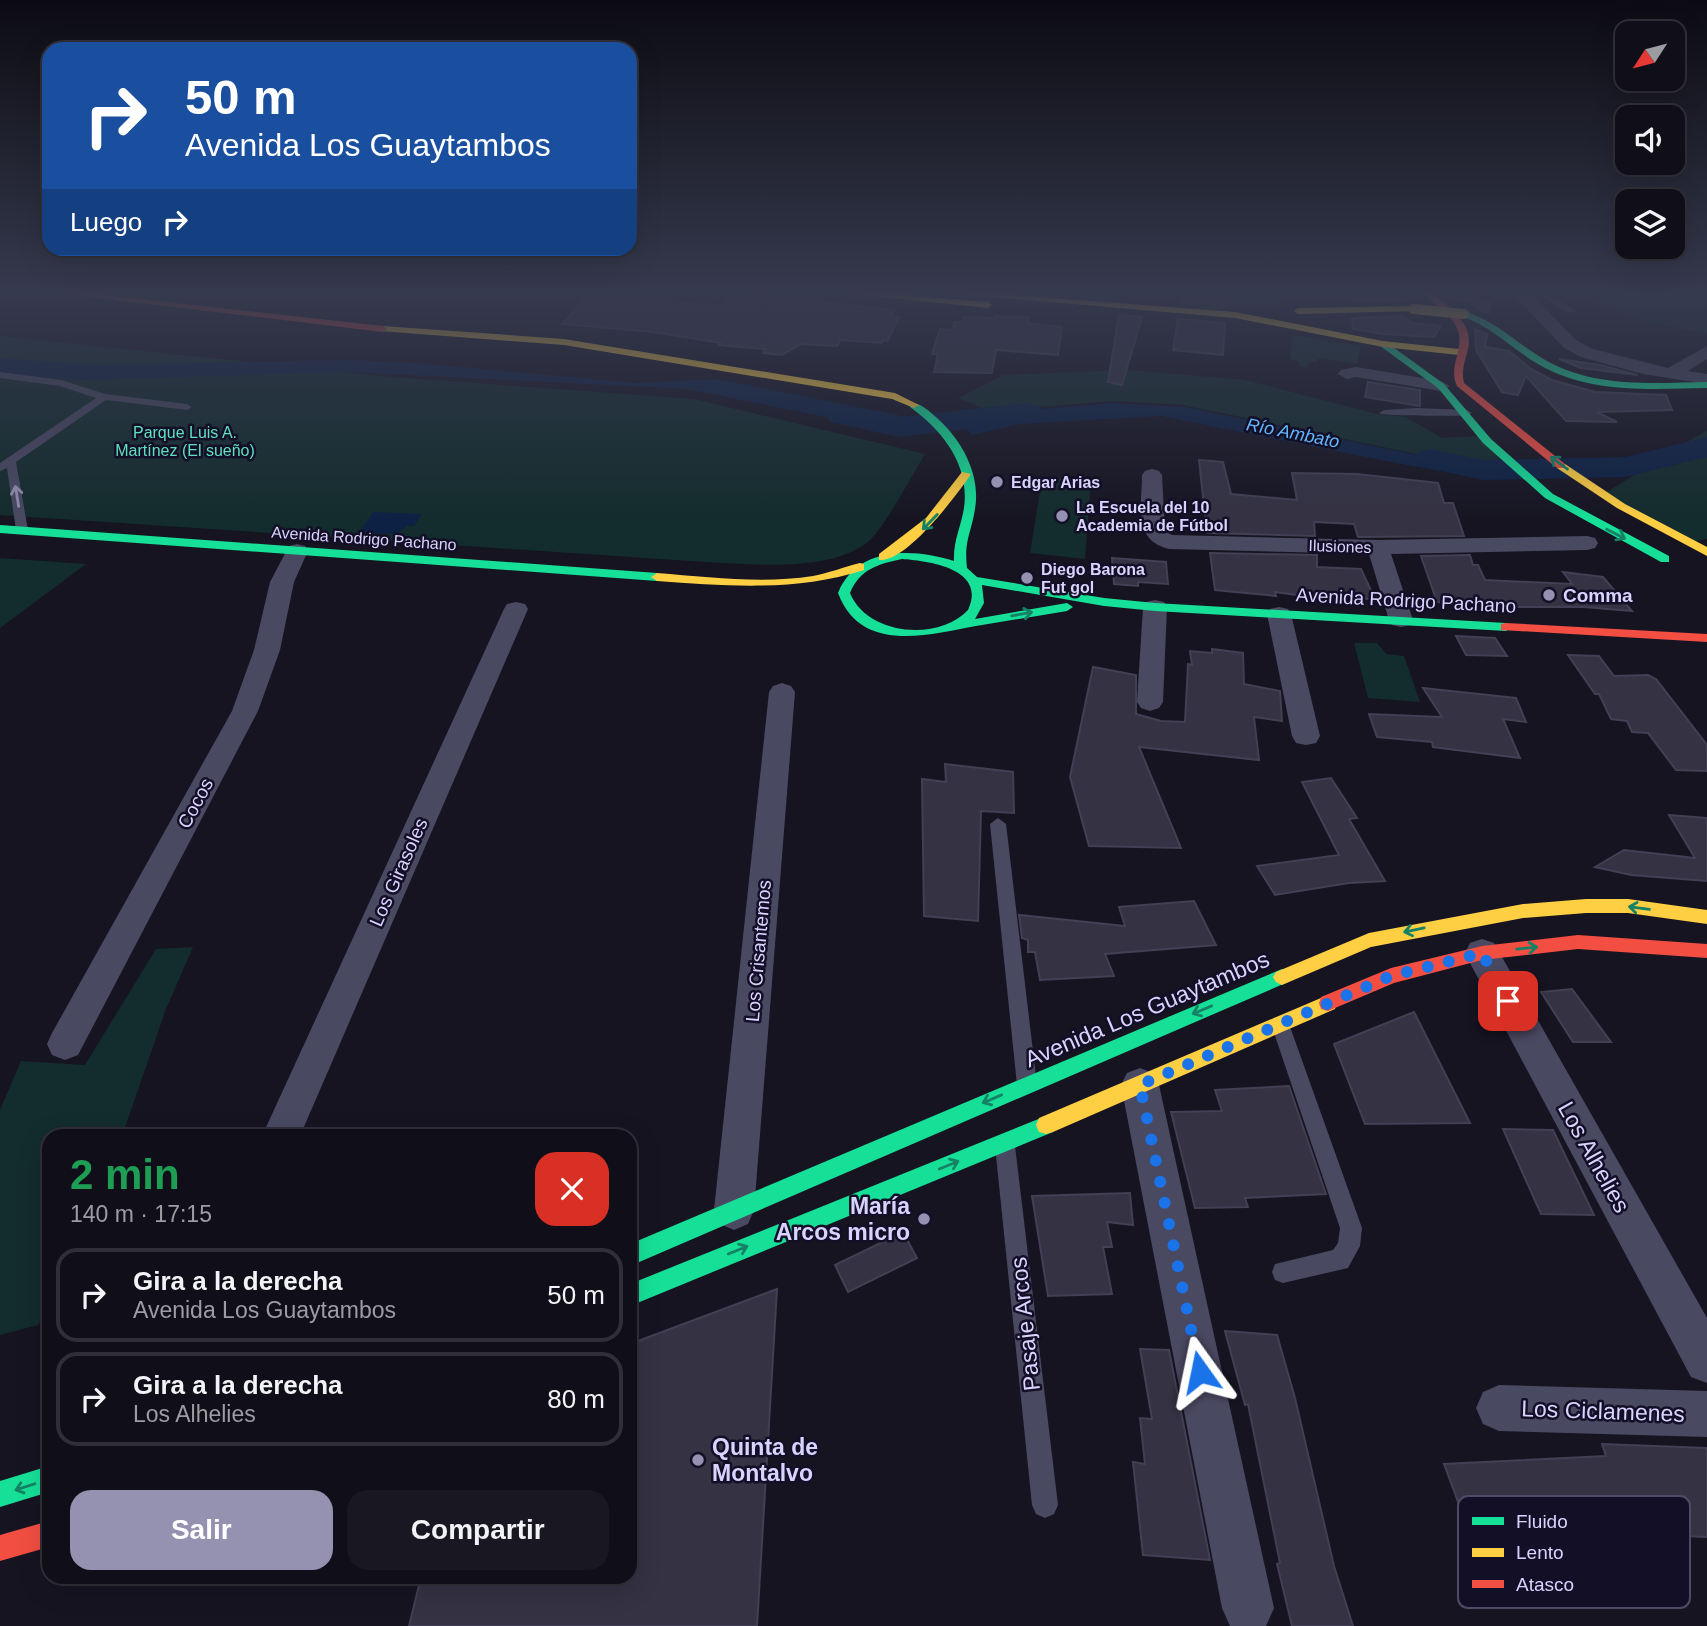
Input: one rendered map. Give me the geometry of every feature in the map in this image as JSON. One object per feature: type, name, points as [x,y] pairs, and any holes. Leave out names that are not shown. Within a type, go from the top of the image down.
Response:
[{"type":"main road","points":[[739,370],[878,392],[908,401],[934,417],[959,448],[970,504],[959,544],[967,575],[979,592],[978,605],[970,617],[955,626],[914,635],[870,626],[855,616],[833,608]]},
{"type":"main road","points":[[1420,370],[1439,383],[1487,441],[1556,501],[1680,566]]},
{"type":"main road","points":[[1439,370],[1439,383]]},
{"type":"main road","points":[[1458,370],[1458,379],[1465,388],[1516,432],[1601,493],[1707,552]]},
{"type":"main road","points":[[1560,370],[1577,377],[1613,384],[1707,385]]},
{"type":"main road","points":[[855,616],[845,603],[843,590],[848,578],[860,567],[911,541],[932,521],[966,474]]},
{"type":"main road","name":"Avenida Rodrigo Pachano","points":[[0,529],[726,582],[787,583],[844,575],[860,567]]},
{"type":"main road","points":[[881,558],[924,556],[944,561],[967,575]]},
{"type":"main road","name":"Avenida Rodrigo Pachano","points":[[967,575],[1104,602],[1155,607],[1707,638]]},
{"type":"main road","name":"Avenida Rodrigo Pachano","points":[[726,582],[802,597]]},
{"type":"main road","name":"Avenida Rodrigo Pachano","points":[[955,626],[1104,602]]},
{"type":"main road","name":"Avenida Los Guaytambos","points":[[637,1290],[696,1248],[734,1210],[1369,940],[1481,916],[1570,906],[1620,906],[1707,917]]},
{"type":"main road","name":"Avenida Los Guaytambos","points":[[637,1254],[696,1248],[1004,1143],[1391,976],[1482,953],[1578,942],[1707,951]]},
{"type":"main road","points":[[0,1494],[42,1481]]},
{"type":"main road","points":[[0,1548],[42,1536]]},
{"type":"street","points":[[1649,370],[1707,379]]},
{"type":"street","points":[[1672,373],[1677,370]]},
{"type":"street","points":[[1347,374],[1356,372],[1439,383]]},
{"type":"street","name":"Ilusiones","points":[[1152,475],[1154,532],[1158,538],[1169,542],[1378,547],[1587,543]]},
{"type":"street","points":[[1378,547],[1401,620]]},
{"type":"street","name":"Cocos","points":[[65,1044],[245,711],[267,650],[282,582],[297,551]]},
{"type":"street","points":[[1150,702],[1155,607]]},
{"type":"street","name":"Los Girasoles","points":[[284,1129],[516,609]]},
{"type":"street","points":[[1279,614],[1306,736]]},
{"type":"street","name":"Los Crisantemos","points":[[734,1210],[782,692]]},
{"type":"street","name":"Los Alhelies","points":[[1482,953],[1707,1361]]},
{"type":"street","points":[[1140,1085],[1248,1608]]},
{"type":"street","name":"Los Ciclamenes","points":[[1499,1408],[1707,1414]]},
{"type":"lane","points":[[0,375],[61,383],[104,397],[187,407]]},
{"type":"lane","points":[[0,468],[104,397]]},
{"type":"lane","points":[[1384,414],[1416,411],[1467,414]]},
{"type":"lane","points":[[11,461],[22,530]]},
{"type":"lane","points":[[998,824],[1027,1085]]},
{"type":"lane","points":[[1280,1024],[1352,1228],[1349,1246],[1340,1260],[1283,1272]]},
{"type":"lane","name":"Pasaje Arcos","points":[[1004,1143],[1045,1505]]},
{"type":"green space","name":"Parque Luis A. Martínez (El sueño)","points":[[0,370],[324,370],[694,399],[925,454],[890,513],[869,541],[834,558],[790,564],[705,562],[0,515]]},
{"type":"green space","points":[[1128,370],[1245,380],[1377,414],[1406,417],[1442,438],[1480,436],[1503,463],[1440,459],[1184,405],[1114,401],[989,411],[959,398],[1003,375]]},
{"type":"green space","points":[[1707,430],[1707,539],[1688,543],[1602,495]]},
{"type":"green space","name":"La Escuela del 10 Academia de Fútbol","points":[[1042,478],[1091,480],[1085,559],[1030,553]]},
{"type":"green space","points":[[0,558],[86,564],[0,628]]},
{"type":"green space","points":[[1354,643],[1377,643],[1386,654],[1404,656],[1420,702],[1368,698]]},
{"type":"green space","points":[[193,947],[166,1009],[124,1129],[42,1129],[42,1316],[38,1325],[0,1335],[0,1110],[21,1061],[85,1065],[156,949]]},
{"type":"water","points":[[0,370],[490,370],[636,383],[716,379],[898,415],[915,430],[895,431],[687,389],[351,372],[81,380],[0,374]]},
{"type":"water","points":[[1113,403],[1185,407],[1441,460],[1496,465],[1500,478],[1480,478],[1396,463],[1161,416],[1019,424],[972,435],[958,419],[994,413]]},
{"type":"water","points":[[373,512],[422,514],[414,526],[407,526],[397,534],[359,533]]},
{"type":"building","points":[[934,370],[993,370],[992,373],[934,372]]},
{"type":"building","points":[[1110,370],[1126,370],[1122,385],[1108,382]]},
{"type":"building","points":[[1488,370],[1533,370],[1552,380],[1595,392],[1666,395],[1672,410],[1597,412],[1617,422],[1566,421],[1526,376],[1518,395],[1502,392]]},
{"type":"building","points":[[1596,370],[1619,370],[1638,375]]},
{"type":"building","points":[[1368,382],[1420,390],[1420,406],[1365,397]]},
{"type":"building","points":[[1199,460],[1223,462],[1231,494],[1297,500],[1292,473],[1357,474],[1438,483],[1444,503],[1453,503],[1464,536],[1358,537],[1354,524],[1314,522],[1315,536],[1207,533]]},
{"type":"building","points":[[1210,553],[1317,555],[1317,567],[1361,569],[1375,599],[1310,597],[1275,592],[1276,596],[1215,590]]},
{"type":"building","points":[[1470,555],[1473,565],[1478,565],[1485,580],[1572,584],[1563,572],[1603,577],[1632,611],[1437,602],[1421,556]]},
{"type":"building","points":[[1112,558],[1166,562],[1168,584],[1114,584]]},
{"type":"building","points":[[1456,636],[1495,638],[1507,656],[1466,655]]},
{"type":"building","points":[[1212,649],[1243,653],[1244,684],[1280,691],[1282,721],[1254,717],[1259,760],[1139,747],[1181,848],[1089,846],[1070,777],[1093,667],[1136,675],[1136,714],[1161,721],[1185,722],[1188,664],[1192,665],[1190,651],[1212,653]]},
{"type":"building","points":[[1568,655],[1599,656],[1614,676],[1648,675],[1656,679],[1707,745],[1707,771],[1676,770],[1648,733],[1632,732],[1627,721],[1611,719],[1599,694],[1595,694]]},
{"type":"building","points":[[1423,688],[1516,698],[1526,722],[1503,719],[1520,758],[1433,747],[1432,742],[1377,737],[1369,714],[1442,717]]},
{"type":"building","points":[[945,764],[1013,772],[1014,813],[981,811],[978,921],[924,916],[922,779],[946,782]]},
{"type":"building","points":[[1331,778],[1357,818],[1349,819],[1385,881],[1349,883],[1275,895],[1257,866],[1339,855],[1302,782]]},
{"type":"building","points":[[1669,815],[1707,818],[1707,881],[1631,875],[1595,867],[1624,850],[1695,858]]},
{"type":"building","points":[[1194,901],[1216,945],[1105,954],[1114,976],[1040,980],[1035,952],[1028,952],[1028,940],[1022,938],[1019,915],[1125,926],[1119,907]]},
{"type":"building","points":[[1572,989],[1611,1042],[1573,1042],[1541,992]]},
{"type":"building","points":[[1414,1012],[1470,1123],[1365,1124],[1334,1044]]},
{"type":"building","points":[[1289,1086],[1326,1194],[1245,1198],[1248,1207],[1195,1208],[1171,1112],[1222,1111],[1215,1090]]},
{"type":"building","points":[[1503,1129],[1553,1130],[1594,1215],[1541,1214]]},
{"type":"building","points":[[1130,1193],[1133,1225],[1107,1222],[1112,1247],[1103,1247],[1112,1294],[1048,1296],[1032,1196]]},
{"type":"building","points":[[903,1232],[917,1258],[848,1292],[835,1265]]},
{"type":"building","name":"Quinta de Montalvo","points":[[777,1289],[757,1626],[409,1626],[419,1584],[637,1584],[637,1341]]},
{"type":"building","points":[[1225,1331],[1277,1335],[1295,1398],[1334,1566],[1353,1626],[1292,1626],[1277,1564],[1280,1563],[1248,1404],[1245,1405]]},
{"type":"building","points":[[1140,1349],[1169,1350],[1210,1560],[1143,1555],[1133,1462],[1145,1464],[1140,1418],[1152,1419]]},
{"type":"building","points":[[1602,1444],[1707,1448],[1707,1537],[1690,1536],[1690,1496],[1458,1496],[1458,1502],[1444,1464],[1606,1456]]},
{"type":"waterway","name":"Río Ambato","points":[[842,415],[899,427],[1027,413]]},
{"type":"waterway","name":"Río Ambato","points":[[1430,459],[1483,470],[1626,467],[1707,447]]},
{"type":"traffic: fast","points":[[1419,370],[1441,386],[1487,441],[1549,496],[1665,559]]},
{"type":"traffic: fast","points":[[1557,370],[1580,378],[1622,385],[1707,385]]},
{"type":"traffic: fast","points":[[914,405],[948,435],[968,475],[970,505],[961,536],[961,569]]},
{"type":"traffic: fast","points":[[0,529],[657,577]]},
{"type":"traffic: fast","points":[[902,555],[948,563],[969,574],[978,593],[971,615],[957,625],[925,633],[890,631],[860,618],[850,608],[844,593],[853,575],[866,565],[902,555]]},
{"type":"traffic: fast","points":[[973,580],[1104,602],[1155,607],[1506,627]]},
{"type":"traffic: fast","points":[[955,626],[1067,607]]},
{"type":"traffic: fast","points":[[637,1252],[1282,977]]},
{"type":"traffic: fast","points":[[637,1292],[1046,1125]]},
{"type":"traffic: fast","points":[[0,1494],[42,1481]]},
{"type":"traffic: slow","points":[[735,370],[895,396],[914,405]]},
{"type":"traffic: slow","points":[[1561,466],[1621,506],[1707,552]]},
{"type":"traffic: slow","points":[[883,557],[908,540],[930,520],[966,474]]},
{"type":"traffic: slow","points":[[657,577],[734,583],[785,582],[811,580],[860,567]]},
{"type":"traffic: slow","points":[[1282,977],[1369,940],[1523,911],[1628,906],[1707,917]]},
{"type":"traffic: slow","points":[[1046,1125],[1328,1003]]},
{"type":"traffic: jam","points":[[1458,370],[1460,384],[1561,466]]},
{"type":"traffic: jam","points":[[1506,627],[1707,638]]},
{"type":"traffic: jam","points":[[1328,1003],[1391,976],[1482,953],[1578,942],[1707,951]]},
{"type":"traffic: jam","points":[[0,1548],[42,1536]]},
{"type":"place","name":"Edgar Arias","points":[[997,482]]},
{"type":"place","name":"La Escuela del 10 Academia de Fútbol","points":[[1062,516]]},
{"type":"place","name":"Diego Barona Fut gol","points":[[1027,578]]},
{"type":"place","name":"Comma","points":[[1549,595]]},
{"type":"place","name":"María Arcos micro","points":[[924,1219]]},
{"type":"place","name":"Quinta de Montalvo","points":[[698,1460]]},
{"type":"route","points":[[1200,1372],[1140,1085],[1391,976],[1482,953],[1508,1001]]}]
